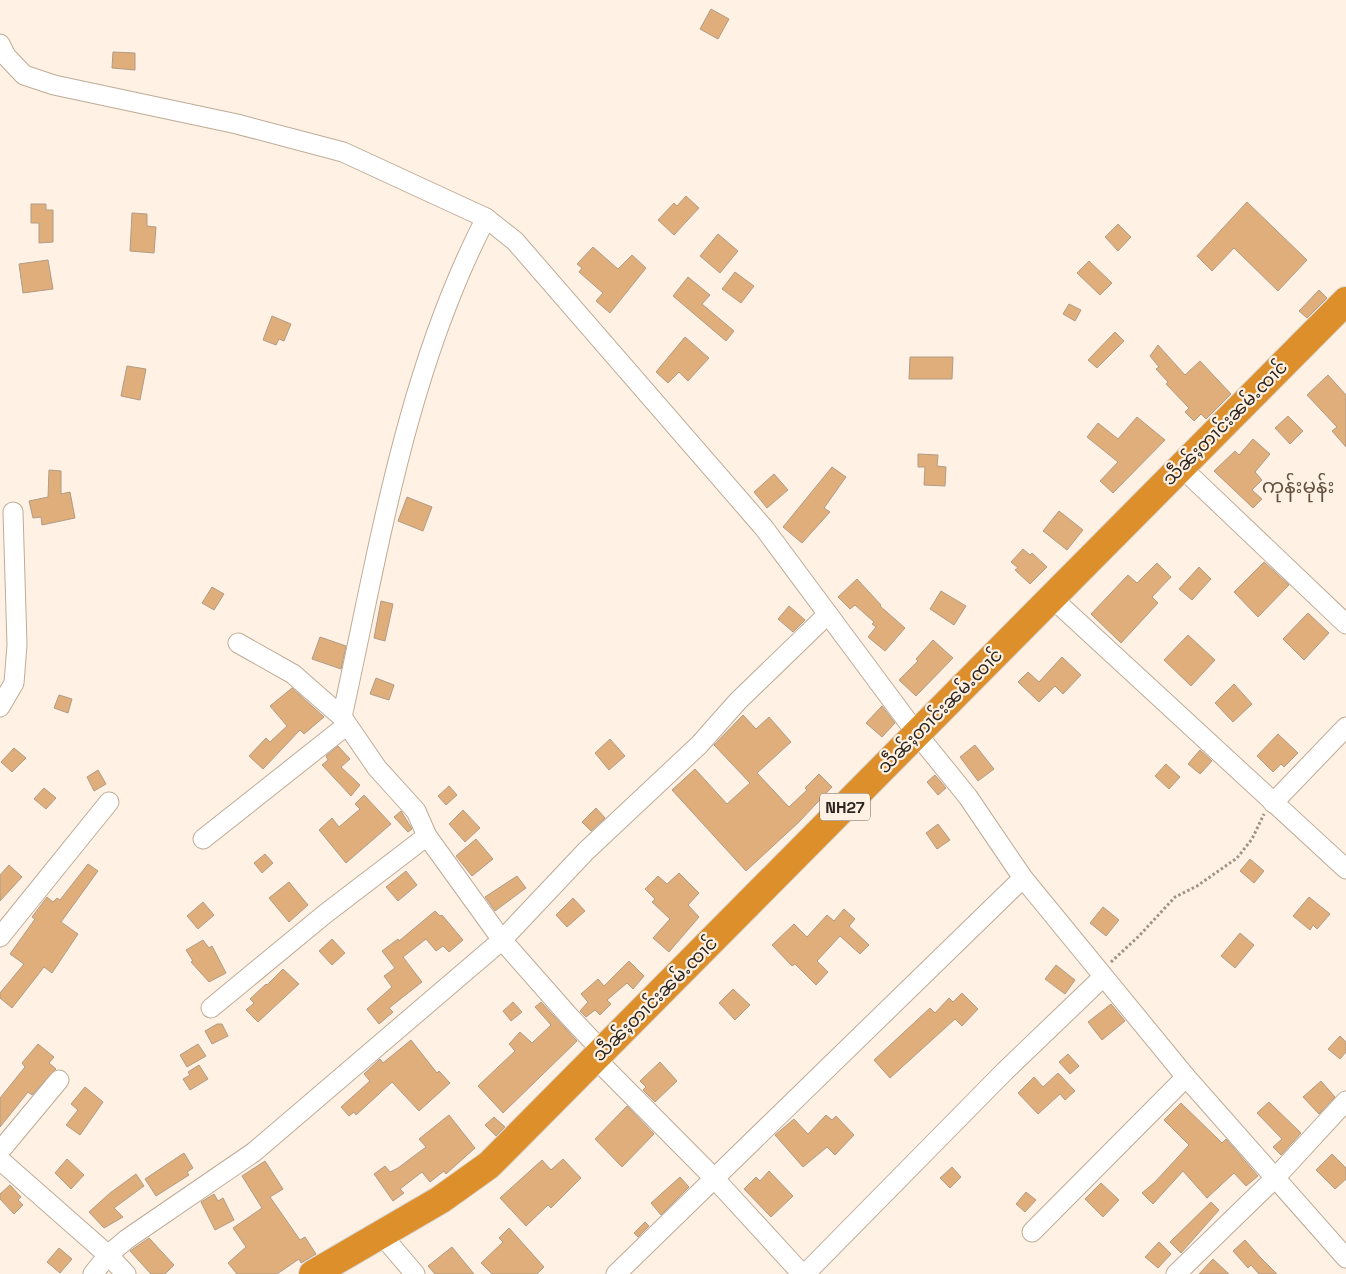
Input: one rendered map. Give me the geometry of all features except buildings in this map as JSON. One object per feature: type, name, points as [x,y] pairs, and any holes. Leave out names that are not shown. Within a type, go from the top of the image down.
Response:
[{"type":"highway","name":"သဵၼ်ႈတၢင်းၼမ်ႉၸၢင်","points":[[313,1274],[440,1200],[489,1165],[600,1056],[1346,301]]},
{"type":"street","points":[[0,44],[6,56],[24,75],[54,85],[237,124],[343,152],[486,218],[515,241],[764,528],[918,734],[968,797],[1023,878],[1186,1077],[1346,1258]]},
{"type":"street","points":[[203,839],[344,721],[405,430],[461,267],[486,218]]},
{"type":"street","points":[[1182,467],[1346,624]]},
{"type":"street","points":[[0,707],[14,683],[16,655],[13,512]]},
{"type":"street","points":[[1052,598],[1346,869]]},
{"type":"street","points":[[93,1274],[108,1255],[127,1239],[254,1152],[502,940],[586,851],[698,745],[738,701],[828,614]]},
{"type":"street","points":[[238,643],[293,674],[344,721],[377,768],[416,811],[427,836],[502,940],[600,1056],[803,1274],[1101,974]]},
{"type":"street","points":[[1273,803],[1346,726]]},
{"type":"street","points":[[0,937],[109,802]]},
{"type":"street","points":[[211,1008],[325,914],[427,836]]},
{"type":"street","points":[[616,1274],[1023,878]]},
{"type":"street","points":[[1032,1232],[1186,1077]]},
{"type":"street","points":[[0,1151],[59,1080]]},
{"type":"street","points":[[1176,1274],[1276,1177],[1346,1101]]},
{"type":"street","points":[[0,1160],[108,1255],[126,1274]]},
{"type":"street","points":[[381,1234],[415,1274]]},
{"type":"path","points":[[1101,974],[1175,897],[1197,886],[1237,858],[1252,839],[1263,815],[1273,803]]},
{"type":"district","name":"ကုန်းမုန်း","points":[[1298,486]]}]
